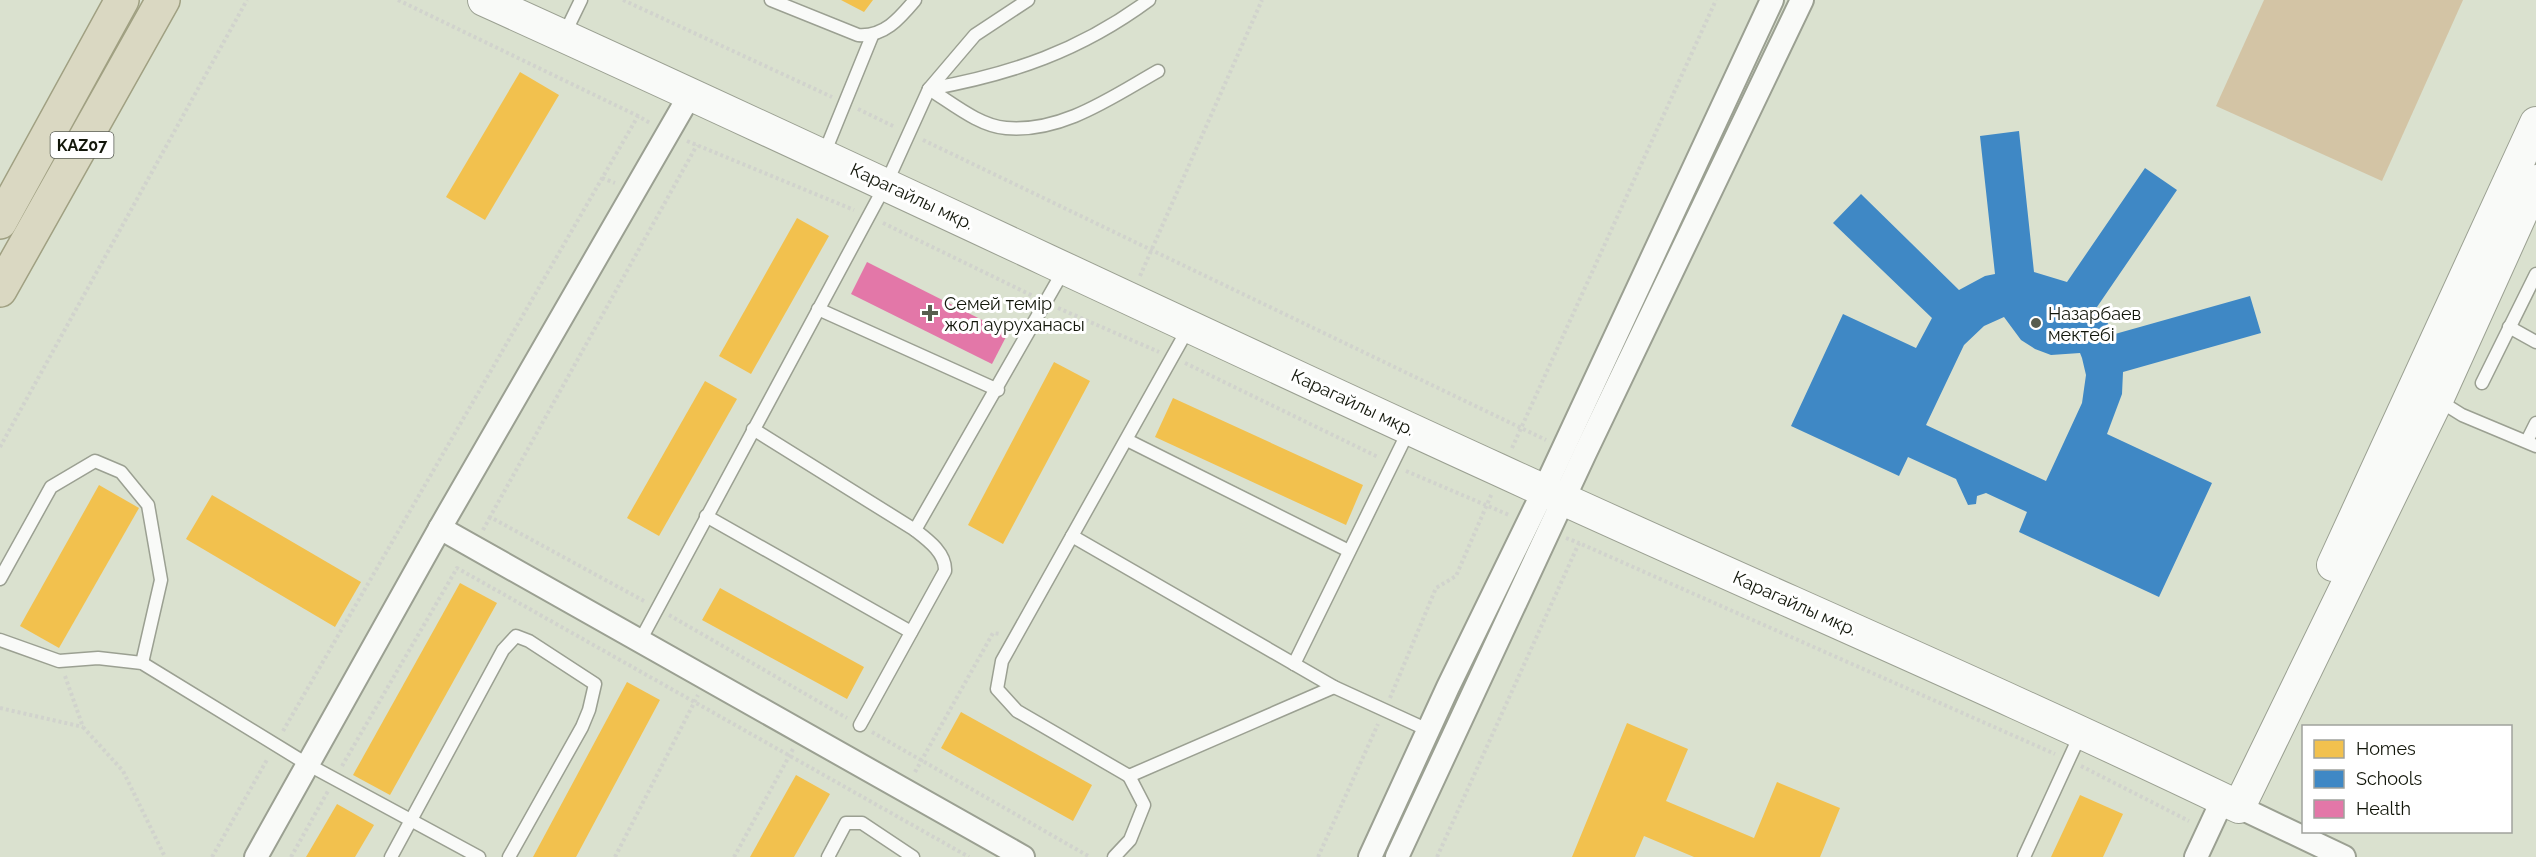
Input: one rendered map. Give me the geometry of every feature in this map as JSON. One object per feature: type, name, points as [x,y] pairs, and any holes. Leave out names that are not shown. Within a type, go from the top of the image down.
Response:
[{"type":"highway","name":"KAZ07","points":[[0,222],[122,0]]},
{"type":"highway","name":"KAZ07","points":[[0,290],[163,0]]},
{"type":"street","name":"Карагайлы мкр.","points":[[484,0],[824,154],[1409,429],[2082,732],[2231,803]]},
{"type":"street","points":[[1397,857],[1554,495],[1563,448],[1772,0]]},
{"type":"street","points":[[1370,857],[1428,730],[1554,495],[1802,0]]},
{"type":"street","points":[[256,857],[440,528],[691,93]]},
{"type":"street","points":[[2426,396],[2536,123]]},
{"type":"street","points":[[2196,857],[2209,831],[2231,803],[2426,396],[2536,182]]},
{"type":"street","points":[[440,528],[1023,857]]},
{"type":"street","points":[[2231,803],[2344,857]]},
{"type":"lane","points":[[563,36],[581,0]]},
{"type":"lane","points":[[771,0],[858,35],[872,36],[895,22],[915,0]]},
{"type":"lane","points":[[640,641],[886,184],[929,89],[975,35],[1028,0]]},
{"type":"lane","points":[[929,89],[990,77],[1087,41],[1149,0]]},
{"type":"lane","points":[[824,154],[872,36]]},
{"type":"lane","points":[[929,89],[973,117],[1005,128],[1044,127],[1078,115],[1158,71]]},
{"type":"lane","points":[[915,530],[998,390],[1065,268]]},
{"type":"lane","points":[[2482,383],[2536,274]]},
{"type":"lane","points":[[818,309],[998,390]]},
{"type":"lane","points":[[1114,857],[1130,840],[1144,805],[1129,776],[1017,711],[997,689],[1002,661],[1189,326]]},
{"type":"lane","points":[[2509,327],[2536,342]]},
{"type":"lane","points":[[2426,396],[2462,415],[2532,444],[2536,423]]},
{"type":"lane","points":[[753,429],[915,530],[937,550],[946,565],[945,571],[860,725]]},
{"type":"lane","points":[[1294,664],[1409,429]]},
{"type":"lane","points":[[1127,440],[1349,551]]},
{"type":"lane","points":[[0,579],[51,487],[95,461],[121,472],[148,505],[161,580],[142,663]]},
{"type":"lane","points":[[706,516],[911,632]]},
{"type":"lane","points":[[1072,536],[1334,687],[1428,730]]},
{"type":"lane","points":[[391,857],[503,650],[516,636],[523,638],[595,684],[582,727],[509,857]]},
{"type":"lane","points":[[0,640],[59,661],[98,658],[142,663],[307,764],[479,857]]},
{"type":"lane","points":[[1129,776],[1334,687]]},
{"type":"lane","points":[[2024,857],[2082,732]]},
{"type":"lane","points":[[828,857],[846,823],[862,823],[913,857]]},
{"type":"path","points":[[0,447],[247,0]]},
{"type":"path","points":[[398,0],[638,116],[668,133],[869,216],[1046,303],[1172,357],[1392,465],[1487,506]]},
{"type":"path","points":[[623,0],[1152,249],[1563,448]]},
{"type":"path","points":[[1130,298],[1262,0]]},
{"type":"path","points":[[1317,857],[1384,710],[1436,588],[1456,576],[1501,471],[1716,0]]},
{"type":"path","points":[[212,857],[638,116]]},
{"type":"path","points":[[697,145],[490,517],[657,609],[1090,857]]},
{"type":"path","points":[[1438,857],[1580,543],[2069,760],[2209,831]]},
{"type":"path","points":[[893,814],[904,790],[993,633],[1016,636]]},
{"type":"path","points":[[59,661],[83,727],[123,771],[165,857]]},
{"type":"path","points":[[615,857],[706,678]]},
{"type":"path","points":[[0,708],[83,727]]},
{"type":"path","points":[[734,857],[802,732]]},
{"type":"shaded area","points":[[2264,0],[2463,0],[2382,181],[2216,106]]},
{"type":"building: Homes","points":[[841,0],[873,0],[864,12]]},
{"type":"building: Homes","points":[[520,72],[559,95],[485,220],[446,197]]},
{"type":"building: Homes","points":[[797,218],[829,236],[751,374],[719,356]]},
{"type":"building: Homes","points":[[1054,362],[1090,381],[1003,544],[968,525]]},
{"type":"building: Homes","points":[[705,381],[737,399],[659,536],[627,518]]},
{"type":"building: Homes","points":[[1173,398],[1363,485],[1346,525],[1155,437]]},
{"type":"building: Homes","points":[[99,485],[139,508],[59,648],[20,626]]},
{"type":"building: Homes","points":[[212,495],[361,582],[335,627],[186,539]]},
{"type":"building: Homes","points":[[460,583],[497,603],[390,795],[353,775]]},
{"type":"building: Homes","points":[[720,588],[864,667],[847,699],[702,620]]},
{"type":"building: Homes","points":[[627,682],[660,700],[576,857],[533,857]]},
{"type":"building: Homes","points":[[961,712],[1092,785],[1073,821],[941,748]]},
{"type":"building: Homes","points":[[1627,723],[1688,749],[1666,801],[1754,838],[1777,782],[1840,808],[1820,857],[1694,857],[1644,836],[1635,857],[1572,857]]},
{"type":"building: Homes","points":[[796,775],[830,794],[794,857],[750,857]]},
{"type":"building: Homes","points":[[2080,795],[2123,814],[2103,857],[2051,857]]},
{"type":"building: Homes","points":[[337,804],[374,825],[355,857],[306,857]]},
{"type":"building: Schools","points":[[2019,131],[2034,272],[2067,282],[2145,168],[2177,190],[2097,307],[2115,334],[2250,296],[2261,333],[2123,372],[2122,394],[2107,434],[2212,483],[2159,597],[2019,532],[2027,512],[1986,493],[1977,496],[1976,504],[1968,505],[1956,479],[1908,457],[1899,476],[1791,426],[1843,314],[1916,348],[1932,318],[1833,223],[1861,194],[1959,290],[1985,276],[1995,274],[1980,136]],"holes":[[[2004,317],[2021,340],[2051,355],[2080,353],[2086,375],[2082,403],[2046,481],[1926,425],[1964,345],[1984,326]]]},
{"type":"building: Health","name":"Семей темір жол ауруханасы","points":[[867,262],[1008,333],[992,364],[851,294]]},
{"type":"place","name":"Семей темір жол ауруханасы","points":[[930,313]]},
{"type":"place","name":"Назарбаев мектебі","points":[[2036,323]]}]
